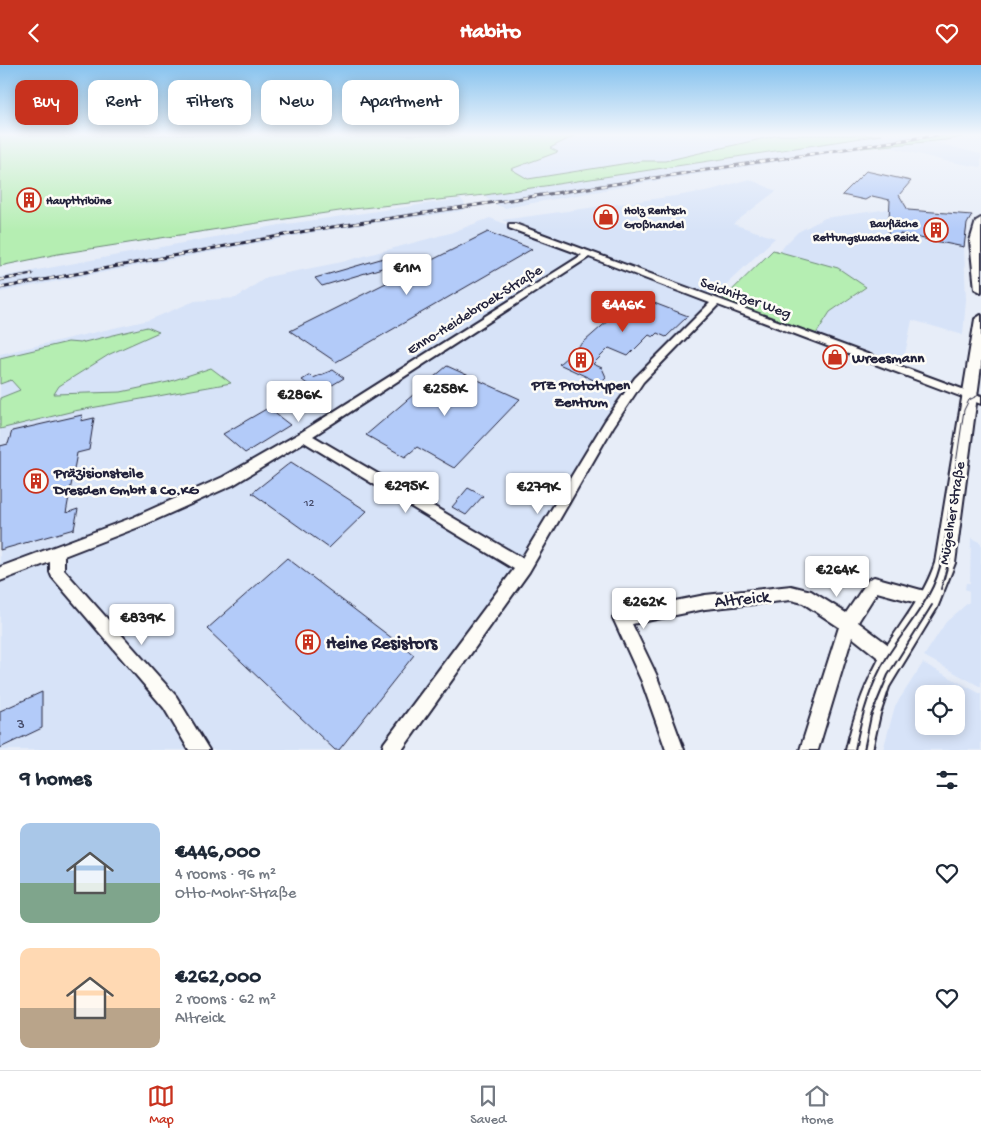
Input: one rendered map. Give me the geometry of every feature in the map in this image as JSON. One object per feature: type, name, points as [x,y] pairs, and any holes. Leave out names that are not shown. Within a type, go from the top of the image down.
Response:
[{"type":"street","points":[[981,221],[975,241],[981,289]]},
{"type":"street","name":"Seidnitzer Weg","points":[[512,227],[975,398]]},
{"type":"street","name":"Enno-Heidebroek-Straße","points":[[0,573],[194,498],[228,481],[304,436],[589,254]]},
{"type":"street","points":[[391,750],[524,567],[609,424],[639,380],[716,301]]},
{"type":"street","name":"Mügelner Straße","points":[[932,600],[945,563],[975,398],[981,319]]},
{"type":"street","points":[[304,436],[524,567]]},
{"type":"street","points":[[57,552],[57,572],[170,702],[200,750]]},
{"type":"street","points":[[808,750],[848,624],[874,584],[932,600],[892,658],[868,711],[859,750]]},
{"type":"street","name":"Altreick","points":[[675,750],[650,680],[621,618],[705,602],[792,593],[806,596],[848,624],[892,658]]},
{"type":"shaded area","points":[[516,167],[603,167],[527,179],[510,169]]},
{"type":"shaded area","points":[[670,167],[745,167],[505,208],[492,203],[485,195]]},
{"type":"shaded area","points":[[749,179],[776,191],[733,224],[775,238],[713,297],[502,220],[682,195],[711,190]]},
{"type":"shaded area","points":[[461,199],[467,207],[461,211],[327,230],[0,292],[0,277],[280,225]]},
{"type":"shaded area","points":[[889,209],[889,220],[906,223],[906,235],[964,247],[966,300],[963,335],[912,320],[903,364],[816,334],[830,312],[866,288],[779,251],[798,232],[825,218]]},
{"type":"shaded area","points":[[490,218],[714,305],[639,380],[524,567],[391,750],[0,750],[0,354],[149,320],[195,301],[236,298],[267,277],[342,262],[450,233]]},
{"type":"shaded area","points":[[971,538],[981,543],[981,687],[924,656],[946,622],[969,602],[969,591],[965,589],[966,583],[970,583]]},
{"type":"shaded area","points":[[923,663],[964,685],[915,685],[915,735],[965,735],[965,685],[981,694],[981,750],[883,750],[895,706]]},
{"type":"green space","points":[[0,167],[517,167],[511,169],[528,179],[604,167],[670,167],[485,195],[353,209],[231,227],[58,254],[0,266]]},
{"type":"green space","points":[[773,250],[838,268],[866,287],[830,312],[816,334],[722,300]]},
{"type":"green space","points":[[147,327],[159,332],[110,354],[59,386],[54,394],[121,392],[168,382],[211,368],[231,383],[74,411],[0,429],[0,398],[20,390],[11,380],[0,384],[0,358],[68,342],[80,343]]},
{"type":"building","points":[[866,171],[911,181],[899,195],[908,210],[972,215],[967,224],[964,247],[900,234],[899,242],[888,240],[890,200],[872,196],[865,200],[842,195]]},
{"type":"building","points":[[488,232],[532,249],[336,362],[290,331]]},
{"type":"building","points":[[384,258],[392,265],[322,286],[315,278]]},
{"type":"building","points":[[628,293],[688,316],[666,337],[657,333],[653,337],[649,335],[628,356],[609,348],[593,364],[602,368],[606,377],[600,383],[559,364],[610,319],[601,315]]},
{"type":"building","points":[[447,366],[520,399],[454,468],[417,447],[405,457],[366,435]]},
{"type":"building","points":[[333,370],[344,378],[319,393],[302,380],[310,375],[313,378]]},
{"type":"building","points":[[268,408],[290,425],[245,453],[223,434]]},
{"type":"building","name":"Präzisionsteile Dresden GmbH & Co.KG","points":[[82,415],[81,421],[94,418],[89,450],[77,453],[66,513],[78,509],[74,529],[0,550],[0,446],[8,444],[12,431]]},
{"type":"building","points":[[291,462],[367,511],[329,548],[252,493]]},
{"type":"building","points":[[468,488],[483,496],[466,515],[452,507]]},
{"type":"building","name":"Heine Resistors","points":[[287,558],[414,655],[339,750],[335,750],[207,629]]},
{"type":"building","points":[[42,692],[42,728],[0,748],[0,711]]},
{"type":"tram line","points":[[942,558],[964,410],[969,400],[981,394]]},
{"type":"tram line","points":[[949,558],[951,541]]},
{"type":"tram line","points":[[855,750],[863,713],[871,690],[887,657],[920,610],[934,585],[942,557]]},
{"type":"tram line","points":[[941,589],[950,557]]},
{"type":"tram line","points":[[864,750],[871,716],[888,675],[932,605]]},
{"type":"railway","points":[[0,288],[306,231],[726,167]]},
{"type":"railway","points":[[0,280],[32,274]]},
{"type":"place","name":"Haupttribüne","points":[[29,200]]},
{"type":"place","name":"Holz Rentsch Großhandel","points":[[606,217]]},
{"type":"place","name":"Baufläche Rettungswache Reick","points":[[936,230]]},
{"type":"place","name":"Wreesmann","points":[[835,357]]},
{"type":"place","name":"PTZ Prototypen Zentrum","points":[[581,360]]},
{"type":"place","name":"Präzisionsteile Dresden GmbH & Co.KG","points":[[36,481]]},
{"type":"place","name":"Heine Resistors","points":[[308,642]]}]
